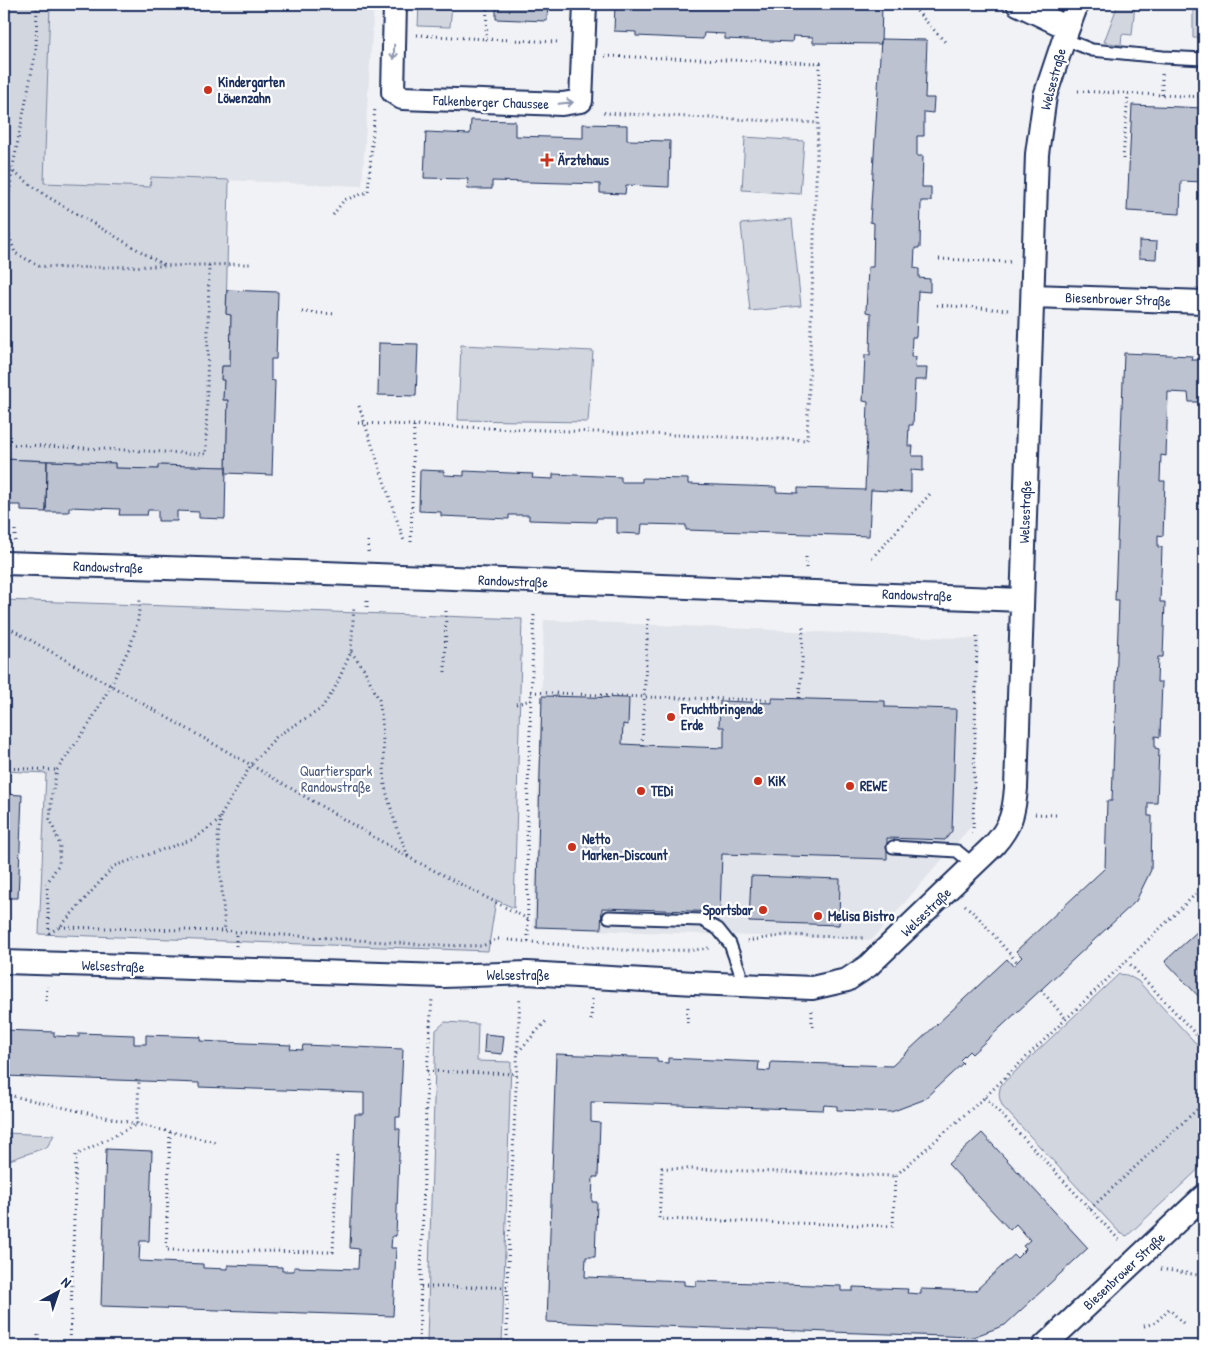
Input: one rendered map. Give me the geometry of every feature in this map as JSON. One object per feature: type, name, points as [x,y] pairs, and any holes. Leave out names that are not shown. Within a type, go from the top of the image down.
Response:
[{"type":"street","name":"Falkenberger Chaussee","points":[[395,4],[393,92],[402,98],[562,104],[581,101]]},
{"type":"street","points":[[581,101],[585,4]]},
{"type":"street","points":[[1018,4],[1066,34]]},
{"type":"street","name":"Welsestraße","points":[[4,962],[433,976],[527,972],[694,983],[818,988],[846,980],[868,966],[1006,832],[1014,812],[1036,174],[1045,96],[1078,4]]},
{"type":"street","name":"Biesenbrower Straße","points":[[1032,304],[1204,302]]},
{"type":"street","name":"Randowstraße","points":[[4,563],[325,573],[1022,600]]},
{"type":"street","name":"Biesenbrower Straße","points":[[1044,1346],[1204,1196]]},
{"type":"lane","points":[[1066,34],[1092,50],[1204,59]]},
{"type":"lane","points":[[893,847],[957,851],[974,865]]},
{"type":"lane","points":[[609,918],[702,920],[718,930],[730,944],[740,972]]},
{"type":"path","points":[[37,4],[36,50],[12,171],[6,226],[15,253],[39,266],[66,268],[250,264]]},
{"type":"path","points":[[486,39],[487,4]]},
{"type":"path","points":[[910,4],[947,44]]},
{"type":"path","points":[[394,34],[584,43]]},
{"type":"path","points":[[358,423],[807,440],[820,63],[603,56]]},
{"type":"path","points":[[1078,91],[1204,97]]},
{"type":"path","points":[[1124,159],[1128,94]]},
{"type":"path","points":[[581,101],[605,113],[818,123]]},
{"type":"path","points":[[4,155],[12,171],[48,197],[165,266]]},
{"type":"path","points":[[333,215],[344,200],[368,192]]},
{"type":"path","points":[[939,259],[1034,264]]},
{"type":"path","points":[[4,444],[206,454],[209,264]]},
{"type":"path","points":[[937,306],[1032,304]]},
{"type":"path","points":[[302,312],[336,314]]},
{"type":"path","points":[[360,406],[404,541]]},
{"type":"path","points":[[411,542],[414,425]]},
{"type":"path","points":[[872,558],[930,494]]},
{"type":"path","points":[[140,600],[138,620],[131,644],[111,685],[90,722],[57,770],[52,794],[50,819],[60,845],[58,864],[47,884],[49,933],[60,927],[114,866],[194,839],[217,822],[251,765],[277,736],[321,709],[334,690],[351,652],[354,606]]},
{"type":"path","points":[[445,672],[446,610]]},
{"type":"path","points":[[528,941],[527,818],[534,614]]},
{"type":"path","points":[[642,745],[648,619]]},
{"type":"path","points":[[4,625],[251,765],[408,857],[528,919]]},
{"type":"path","points":[[799,698],[803,625]]},
{"type":"path","points":[[957,851],[972,834],[977,632]]},
{"type":"path","points":[[351,652],[363,667],[379,700],[382,720],[385,787],[396,826],[408,857]]},
{"type":"path","points":[[532,692],[769,700]]},
{"type":"path","points":[[516,704],[531,700]]},
{"type":"path","points":[[4,768],[57,770]]},
{"type":"path","points":[[221,815],[218,836],[225,931]]},
{"type":"path","points":[[895,1176],[893,1226],[659,1219],[662,1168],[895,1176],[985,1096],[1204,886]]},
{"type":"path","points":[[968,908],[1017,962]]},
{"type":"path","points":[[60,927],[225,931],[430,945],[482,946],[498,938],[635,950],[694,950],[786,934],[862,939],[870,935]]},
{"type":"path","points":[[1127,961],[1204,1043]]},
{"type":"path","points":[[506,1346],[520,984],[527,972]]},
{"type":"path","points":[[419,1346],[433,976]]},
{"type":"path","points":[[1041,990],[1066,1019]]},
{"type":"path","points":[[518,1053],[548,1019]]},
{"type":"path","points":[[428,1071],[517,1074]]},
{"type":"path","points":[[137,1124],[139,1080]]},
{"type":"path","points":[[4,1094],[215,1142]]},
{"type":"path","points":[[985,1096],[1124,1245]]},
{"type":"path","points":[[1090,1209],[1204,1103]]},
{"type":"path","points":[[70,1346],[76,1155],[137,1124]]},
{"type":"path","points":[[170,1132],[166,1250],[332,1252],[337,1153]]},
{"type":"path","points":[[1159,1268],[1204,1276]]},
{"type":"path","points":[[421,1287],[507,1287]]},
{"type":"path","points":[[1144,1326],[1154,1323],[1169,1309],[1185,1325]]},
{"type":"path","points":[[38,1334],[38,1346]]},
{"type":"shaded area","name":"Kindergarten Löwenzahn","points":[[50,4],[374,4],[362,186],[151,177],[151,187],[44,184]]},
{"type":"shaded area","points":[[544,620],[979,639],[974,823],[872,940],[533,928]]},
{"type":"green space","points":[[4,4],[50,4],[44,183],[150,187],[151,177],[229,180],[226,314],[231,315],[230,366],[222,366],[221,379],[224,380],[223,400],[228,400],[226,467],[158,465],[158,469],[115,468],[115,463],[4,459]]},
{"type":"green space","points":[[419,4],[452,4],[450,27],[418,26]]},
{"type":"green space","points":[[1118,4],[1135,4],[1132,35],[1122,34],[1121,45],[1104,42]]},
{"type":"green space","points":[[1193,4],[1201,4],[1201,38],[1193,38]]},
{"type":"green space","points":[[745,137],[804,141],[800,194],[742,190]]},
{"type":"green space","points":[[792,219],[801,306],[750,311],[741,224]]},
{"type":"green space","points":[[461,345],[593,351],[588,422],[458,420]]},
{"type":"green space","name":"Quartierspark Randowstraße","points":[[4,600],[522,619],[514,908],[496,900],[488,951],[39,934],[46,773],[4,771]]},
{"type":"green space","points":[[1119,974],[1127,975],[1138,981],[1204,1052],[1204,1164],[1127,1236],[1120,1233],[1003,1107],[999,1094],[1001,1085]]},
{"type":"green space","points":[[445,1022],[478,1024],[477,1061],[511,1062],[502,1346],[427,1342],[436,1030]]},
{"type":"green space","points":[[4,1133],[54,1135],[47,1147],[4,1162]]},
{"type":"building","points":[[496,4],[548,4],[547,21],[496,19]]},
{"type":"building","points":[[615,4],[882,4],[881,44],[813,43],[813,37],[793,36],[792,42],[725,39],[725,34],[704,33],[703,39],[636,36],[636,32],[614,31]]},
{"type":"building","points":[[881,39],[927,40],[925,98],[934,98],[933,113],[924,112],[924,136],[917,136],[917,156],[923,156],[922,187],[931,187],[931,201],[921,201],[920,248],[915,248],[914,268],[919,269],[919,278],[930,279],[930,292],[918,291],[916,337],[912,337],[911,357],[916,357],[915,368],[927,368],[926,380],[915,380],[913,425],[909,425],[908,446],[913,446],[912,456],[923,456],[923,471],[911,470],[911,492],[871,490],[869,536],[686,530],[686,525],[642,524],[641,534],[617,533],[617,518],[597,518],[596,522],[529,520],[529,515],[509,515],[509,519],[441,516],[441,512],[419,511],[420,470],[444,471],[444,475],[464,476],[464,471],[533,474],[532,478],[553,479],[553,474],[621,477],[621,482],[642,482],[642,478],[688,479],[688,484],[776,487],[776,492],[798,493],[798,488],[865,490],[868,402],[863,401],[865,355],[870,355],[871,313],[866,312],[868,267],[873,267],[874,223],[870,222]]},
{"type":"building","points":[[1132,105],[1204,108],[1204,182],[1181,181],[1180,214],[1127,211]]},
{"type":"building","name":"Ärztehaus","points":[[471,120],[515,121],[515,136],[583,138],[583,124],[627,125],[627,140],[670,141],[669,187],[626,185],[625,194],[600,193],[600,184],[492,181],[492,189],[467,189],[468,179],[424,178],[426,132],[470,134]]},
{"type":"building","points":[[1139,241],[1157,242],[1156,259],[1139,258]]},
{"type":"building","points":[[227,290],[278,292],[276,359],[271,359],[271,380],[275,381],[272,475],[226,473],[228,400],[223,400],[224,380],[221,380],[222,366],[230,366],[231,315],[226,314]]},
{"type":"building","points":[[379,343],[418,344],[416,396],[378,395]]},
{"type":"building","points":[[1124,353],[1192,356],[1191,360],[1203,360],[1204,356],[1204,402],[1189,402],[1188,393],[1168,392],[1166,456],[1161,455],[1160,481],[1165,481],[1163,536],[1158,535],[1158,547],[1162,547],[1160,602],[1165,602],[1163,657],[1158,657],[1157,682],[1162,682],[1160,737],[1155,736],[1155,748],[1159,749],[1157,803],[1148,803],[1148,816],[1152,816],[1151,870],[1136,901],[972,1054],[969,1051],[960,1060],[963,1063],[923,1100],[891,1112],[837,1110],[837,1106],[824,1105],[823,1110],[591,1102],[591,1122],[600,1123],[598,1177],[593,1177],[592,1202],[597,1202],[595,1257],[586,1257],[585,1277],[684,1281],[684,1285],[696,1286],[696,1281],[841,1286],[841,1291],[853,1291],[853,1287],[908,1289],[907,1293],[921,1294],[921,1289],[975,1291],[1014,1255],[1017,1258],[1026,1249],[1023,1246],[1030,1240],[1016,1224],[1010,1230],[948,1164],[982,1133],[1088,1248],[1005,1325],[973,1337],[547,1322],[556,1054],[657,1058],[657,1062],[668,1063],[668,1058],[759,1062],[758,1070],[770,1071],[771,1062],[892,1066],[1007,959],[1013,966],[1022,957],[1016,951],[1105,868],[1107,801],[1112,801],[1119,600],[1115,600]]},
{"type":"building","points":[[4,459],[47,461],[46,512],[21,511],[21,505],[4,505]]},
{"type":"building","points":[[47,461],[115,463],[115,468],[158,469],[158,465],[226,467],[225,519],[199,518],[199,512],[177,511],[177,521],[158,521],[158,510],[148,510],[147,515],[119,515],[120,509],[69,507],[69,512],[46,512]]},
{"type":"building","points":[[542,696],[629,698],[628,725],[623,724],[622,744],[724,748],[724,727],[719,727],[720,701],[772,703],[772,698],[885,701],[885,707],[956,709],[952,831],[945,840],[887,838],[887,859],[722,854],[720,912],[602,908],[601,929],[536,927]]},
{"type":"building","points":[[4,794],[22,795],[18,898],[4,898]]},
{"type":"building","points":[[751,876],[840,879],[839,925],[749,922]]},
{"type":"building","points":[[1199,930],[1204,936],[1204,1002],[1165,961]]},
{"type":"building","points":[[4,1030],[54,1032],[54,1036],[79,1037],[79,1033],[134,1035],[134,1044],[146,1044],[146,1035],[201,1037],[200,1041],[291,1045],[290,1049],[302,1050],[303,1045],[403,1049],[400,1117],[396,1117],[396,1129],[400,1129],[396,1236],[392,1236],[391,1248],[396,1248],[393,1316],[101,1306],[106,1149],[152,1151],[149,1241],[140,1241],[139,1261],[203,1264],[203,1268],[228,1269],[228,1265],[282,1267],[282,1271],[294,1271],[294,1267],[358,1269],[359,1249],[350,1248],[355,1114],[364,1114],[364,1093],[199,1087],[199,1083],[4,1076]]},
{"type":"building","points":[[485,1034],[504,1036],[502,1054],[484,1052]]},
{"type":"place","name":"Kindergarten Löwenzahn","points":[[208,90]]},
{"type":"place","name":"Ärztehaus","points":[[547,160]]},
{"type":"place","name":"Fruchtbringende Erde","points":[[671,717]]},
{"type":"place","name":"KiK","points":[[758,781]]},
{"type":"place","name":"REWE","points":[[850,786]]},
{"type":"place","name":"TEDi","points":[[641,791]]},
{"type":"place","name":"Netto Marken-Discount","points":[[572,847]]},
{"type":"place","name":"Sportsbar","points":[[763,910]]},
{"type":"place","name":"Melisa Bistro","points":[[818,916]]}]
